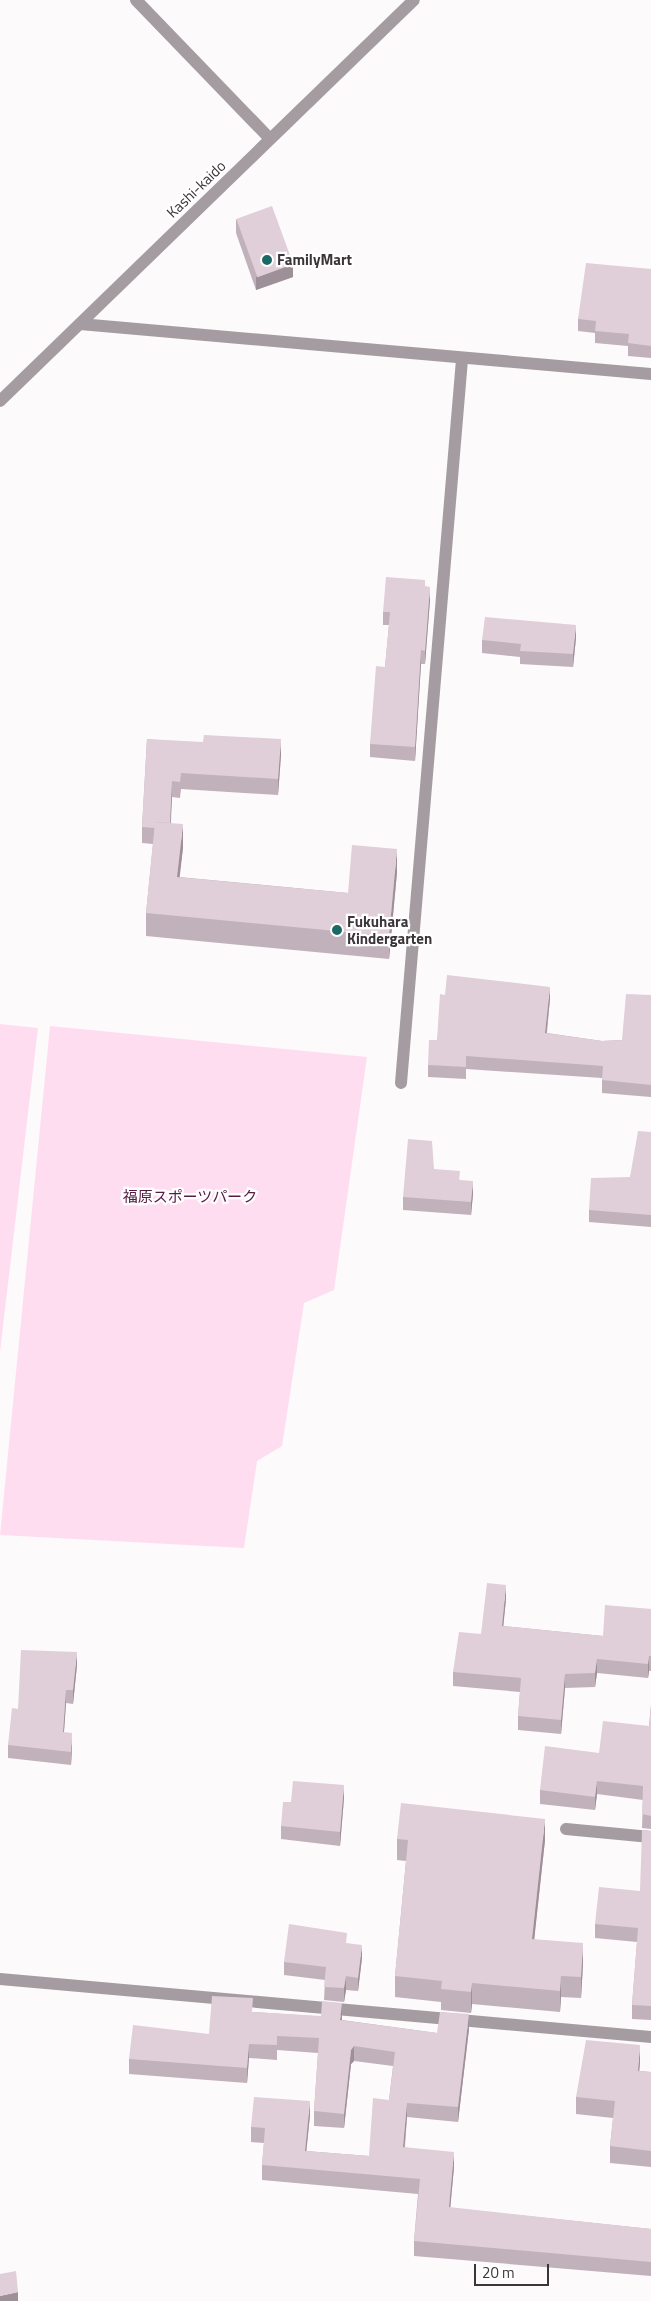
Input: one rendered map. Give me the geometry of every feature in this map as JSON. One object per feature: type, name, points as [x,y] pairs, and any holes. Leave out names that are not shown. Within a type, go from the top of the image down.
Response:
[{"type":"street","points":[[136,0],[270,140]]},
{"type":"street","name":"Kashi-kaido","points":[[0,401],[414,0]]},
{"type":"street","points":[[80,324],[462,360],[651,374]]},
{"type":"street","points":[[401,1083],[462,360]]},
{"type":"street","points":[[566,1829],[651,1837]]},
{"type":"street","points":[[0,1979],[651,2037]]},
{"type":"green space","points":[[0,1024],[38,1028],[0,1352]]},
{"type":"green space","name":"福原スポーツパーク","points":[[50,1026],[367,1057],[334,1290],[304,1303],[282,1446],[257,1461],[244,1548],[0,1535]]},
{"type":"building","points":[[272,206],[293,264],[257,277],[236,219]]},
{"type":"building","points":[[586,263],[651,269],[651,346],[628,343],[629,334],[595,331],[596,321],[578,319]]},
{"type":"building","points":[[386,577],[425,580],[425,586],[430,587],[425,651],[421,650],[415,747],[370,744],[376,666],[385,667],[390,612],[383,612]]},
{"type":"building","points":[[485,617],[576,625],[573,654],[520,651],[521,644],[482,640]]},
{"type":"building","points":[[204,735],[281,739],[278,779],[181,773],[180,782],[172,781],[170,823],[155,822],[155,828],[142,827],[147,739],[203,742]]},
{"type":"building","points":[[155,822],[183,824],[177,877],[348,893],[352,845],[397,849],[389,936],[146,913]]},
{"type":"building","points":[[447,975],[550,987],[545,1033],[602,1041],[622,1040],[626,994],[651,995],[651,1085],[602,1080],[603,1066],[466,1056],[466,1067],[428,1065],[429,1040],[437,1040],[440,994],[445,995]]},
{"type":"building","points":[[638,1131],[651,1132],[651,1215],[589,1210],[591,1178],[630,1177]]},
{"type":"building","points":[[408,1139],[432,1141],[434,1169],[460,1171],[459,1180],[473,1181],[471,1202],[403,1197]]},
{"type":"building","points":[[487,1583],[506,1585],[502,1626],[603,1636],[605,1605],[651,1609],[651,1656],[649,1656],[648,1664],[597,1659],[595,1673],[565,1674],[561,1720],[518,1716],[521,1678],[453,1672],[459,1632],[481,1634]]},
{"type":"building","points":[[21,1650],[77,1652],[73,1690],[66,1690],[63,1732],[72,1733],[71,1752],[8,1745],[12,1708],[18,1709]]},
{"type":"building","points":[[651,1705],[651,1816],[642,1814],[643,1786],[597,1781],[595,1797],[540,1790],[545,1746],[599,1753],[603,1721],[649,1726]]},
{"type":"building","points":[[293,1781],[344,1785],[340,1832],[281,1826],[283,1802],[291,1802]]},
{"type":"building","points":[[401,1803],[545,1819],[532,1939],[583,1943],[581,1977],[561,1976],[560,1991],[472,1983],[471,1992],[441,1989],[442,1981],[395,1976],[408,1840],[397,1839]]},
{"type":"building","points":[[642,1830],[651,1831],[651,2006],[632,2005],[638,1928],[595,1924],[599,1887],[640,1891]]},
{"type":"building","points":[[289,1924],[347,1933],[346,1943],[362,1945],[358,1978],[346,1976],[344,1988],[324,1987],[326,1967],[284,1962]]},
{"type":"building","points":[[212,1996],[253,1998],[252,2012],[321,2016],[322,2001],[342,2003],[340,2020],[437,2033],[440,2012],[469,2014],[458,2107],[407,2103],[403,2147],[454,2152],[449,2207],[651,2229],[651,2262],[414,2241],[420,2179],[262,2165],[265,2128],[251,2127],[254,2097],[310,2101],[305,2151],[369,2156],[373,2098],[389,2100],[395,2052],[354,2046],[351,2050],[344,2114],[314,2111],[319,2038],[277,2036],[277,2045],[249,2044],[247,2068],[129,2059],[133,2025],[209,2034]]},
{"type":"building","points":[[586,2040],[640,2045],[638,2071],[651,2072],[651,2151],[610,2146],[615,2101],[576,2097]]},
{"type":"building","points":[[16,2271],[18,2292],[0,2296],[0,2274]]},
{"type":"place","name":"FamilyMart","points":[[267,260]]},
{"type":"place","name":"Fukuhara Kindergarten","points":[[337,930]]}]
